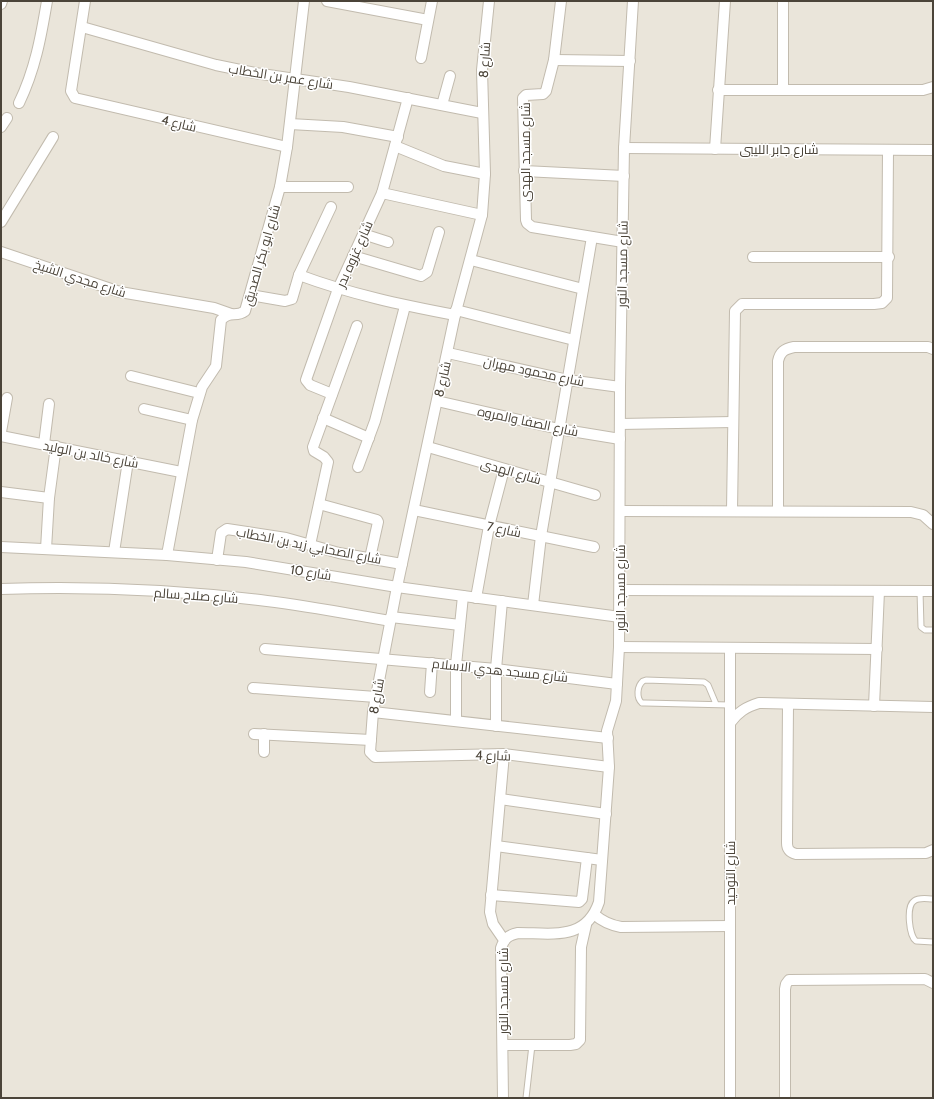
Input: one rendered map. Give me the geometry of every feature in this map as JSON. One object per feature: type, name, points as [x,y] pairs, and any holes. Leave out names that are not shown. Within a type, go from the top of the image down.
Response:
[{"type":"street","points":[[18,103],[31,76],[38,53],[47,1]]},
{"type":"street","points":[[82,27],[85,1]]},
{"type":"street","name":"شارع ابو بكر الصديق","points":[[167,555],[181,472],[192,420],[199,393],[216,366],[221,320],[225,316],[239,314],[245,311],[280,187],[290,124],[304,1]]},
{"type":"street","points":[[327,1],[428,20]]},
{"type":"street","points":[[421,58],[432,1]]},
{"type":"street","name":"شارع 8","points":[[373,756],[371,740],[373,712],[397,587],[456,313],[482,216],[485,174],[482,113],[482,70],[489,1]]},
{"type":"street","name":"شارع مسجد الهدى","points":[[561,1],[554,60],[546,91],[543,94],[526,95],[523,98],[526,220],[529,226],[623,242]]},
{"type":"street","name":"شارع مسجد النور","points":[[503,1098],[501,948],[504,940],[510,935],[518,933],[561,933],[574,931],[586,925],[595,915],[599,902],[610,767],[608,738],[609,723],[616,701],[619,647],[620,387],[624,148],[633,1]]},
{"type":"street","points":[[714,149],[724,1]]},
{"type":"street","points":[[783,1],[783,90]]},
{"type":"street","name":"شارع عمر بن الخطاب","points":[[82,27],[216,65],[295,80],[322,82],[482,113]]},
{"type":"street","name":"شارع 4","points":[[82,27],[71,91],[72,95],[79,100],[287,147]]},
{"type":"street","points":[[554,60],[630,62]]},
{"type":"street","points":[[442,105],[450,76]]},
{"type":"street","points":[[718,90],[923,90],[933,86]]},
{"type":"street","name":"شارع غزوه بدر","points":[[332,394],[310,385],[306,380],[338,290],[382,193],[408,98]]},
{"type":"street","points":[[290,124],[343,127],[397,141],[444,166],[485,174]]},
{"type":"street","points":[[1,222],[53,137]]},
{"type":"street","name":"شارع جابر الليبى","points":[[624,148],[933,150]]},
{"type":"street","points":[[732,511],[735,311],[742,304],[882,303],[887,298],[889,290],[888,150]]},
{"type":"street","points":[[524,171],[624,176]]},
{"type":"street","points":[[280,187],[348,187]]},
{"type":"street","points":[[382,193],[482,216]]},
{"type":"street","points":[[250,295],[289,301],[294,296],[299,275],[331,207]]},
{"type":"street","points":[[353,256],[421,276],[427,272],[440,232]]},
{"type":"street","points":[[363,234],[388,242]]},
{"type":"street","points":[[533,605],[541,536],[592,237]]},
{"type":"street","name":"شارع مجدي الشيخ","points":[[1,252],[120,292],[214,308],[231,314]]},
{"type":"street","points":[[753,257],[889,257]]},
{"type":"street","points":[[471,260],[583,289]]},
{"type":"street","points":[[299,275],[338,290],[405,306],[456,313],[574,340]]},
{"type":"street","points":[[358,467],[369,438],[405,306]]},
{"type":"street","points":[[310,545],[328,462],[324,457],[314,451],[313,447],[357,326]]},
{"type":"street","points":[[778,511],[778,361],[780,354],[786,348],[928,347],[933,349]]},
{"type":"street","name":"شارع محمود مهران","points":[[448,353],[568,380],[620,387]]},
{"type":"street","points":[[131,376],[199,393]]},
{"type":"street","points":[[1,432],[6,398]]},
{"type":"street","name":"شارع الصفا والمروه","points":[[437,400],[559,429],[620,439]]},
{"type":"street","points":[[44,444],[49,404]]},
{"type":"street","points":[[144,408],[192,420]]},
{"type":"street","points":[[323,418],[369,438]]},
{"type":"street","points":[[620,424],[733,422]]},
{"type":"street","name":"شارع خالد بن الوليد","points":[[1,436],[181,472]]},
{"type":"street","points":[[46,549],[49,498],[56,446]]},
{"type":"street","name":"شارع الهدى","points":[[428,447],[595,495]]},
{"type":"street","points":[[114,552],[128,461]]},
{"type":"street","points":[[476,598],[489,526],[504,469]]},
{"type":"street","points":[[1,492],[49,498]]},
{"type":"street","points":[[319,504],[377,520],[370,558]]},
{"type":"street","name":"شارع 7","points":[[414,510],[594,547]]},
{"type":"street","points":[[620,511],[917,512],[933,524]]},
{"type":"street","name":"شارع الصحابي زيد بن الخطاب","points":[[217,560],[221,533],[227,529],[286,538],[339,553],[402,564]]},
{"type":"street","name":"شارع 10","points":[[1,547],[167,555],[217,560],[321,573],[397,587],[620,617]]},
{"type":"street","name":"شارع صلاح سالم","points":[[1,589],[92,589],[224,596],[391,619]]},
{"type":"street","points":[[620,590],[933,591]]},
{"type":"street","points":[[874,706],[879,591]]},
{"type":"street","points":[[456,721],[456,665],[463,596]]},
{"type":"street","points":[[496,726],[496,669],[502,601]]},
{"type":"street","points":[[391,619],[460,625]]},
{"type":"street","points":[[619,647],[877,649]]},
{"type":"street","name":"شارع التوحيد","points":[[730,648],[730,1098]]},
{"type":"street","name":"شارع مسجد هدي الاسلام","points":[[265,649],[456,665],[617,684]]},
{"type":"street","points":[[430,692],[432,663]]},
{"type":"street","points":[[253,688],[376,697]]},
{"type":"street","points":[[730,722],[737,713],[747,707],[759,703],[933,707]]},
{"type":"street","points":[[788,704],[787,848],[790,852],[796,854],[926,853],[933,850]]},
{"type":"street","points":[[373,712],[608,738]]},
{"type":"street","points":[[264,752],[259,734],[371,740]]},
{"type":"street","points":[[504,754],[491,895],[491,918],[504,940]]},
{"type":"street","name":"شارع 4","points":[[373,756],[504,754],[610,767]]},
{"type":"street","points":[[500,799],[606,814]]},
{"type":"street","points":[[496,846],[602,860]]},
{"type":"street","points":[[491,895],[579,902],[582,899],[587,858]]},
{"type":"street","points":[[595,915],[602,922],[611,926],[621,927],[730,926]]},
{"type":"street","points":[[503,1045],[570,1045],[576,1044],[580,1040],[581,947],[586,925]]},
{"type":"street","points":[[785,1098],[785,989],[789,980],[926,979],[933,983]]},
{"type":"lane","points":[[920,591],[921,627],[925,630],[933,630]]},
{"type":"lane","points":[[716,704],[708,685],[704,682],[646,680],[639,686],[638,697],[642,703],[730,705]]},
{"type":"lane","points":[[933,898],[916,899],[912,902],[910,907],[910,927],[912,938],[916,941],[933,942]]},
{"type":"lane","points":[[526,1098],[532,1045]]},
{"type":"shaded area","points":[[1,1],[933,1],[933,1098],[1,1098]]}]
